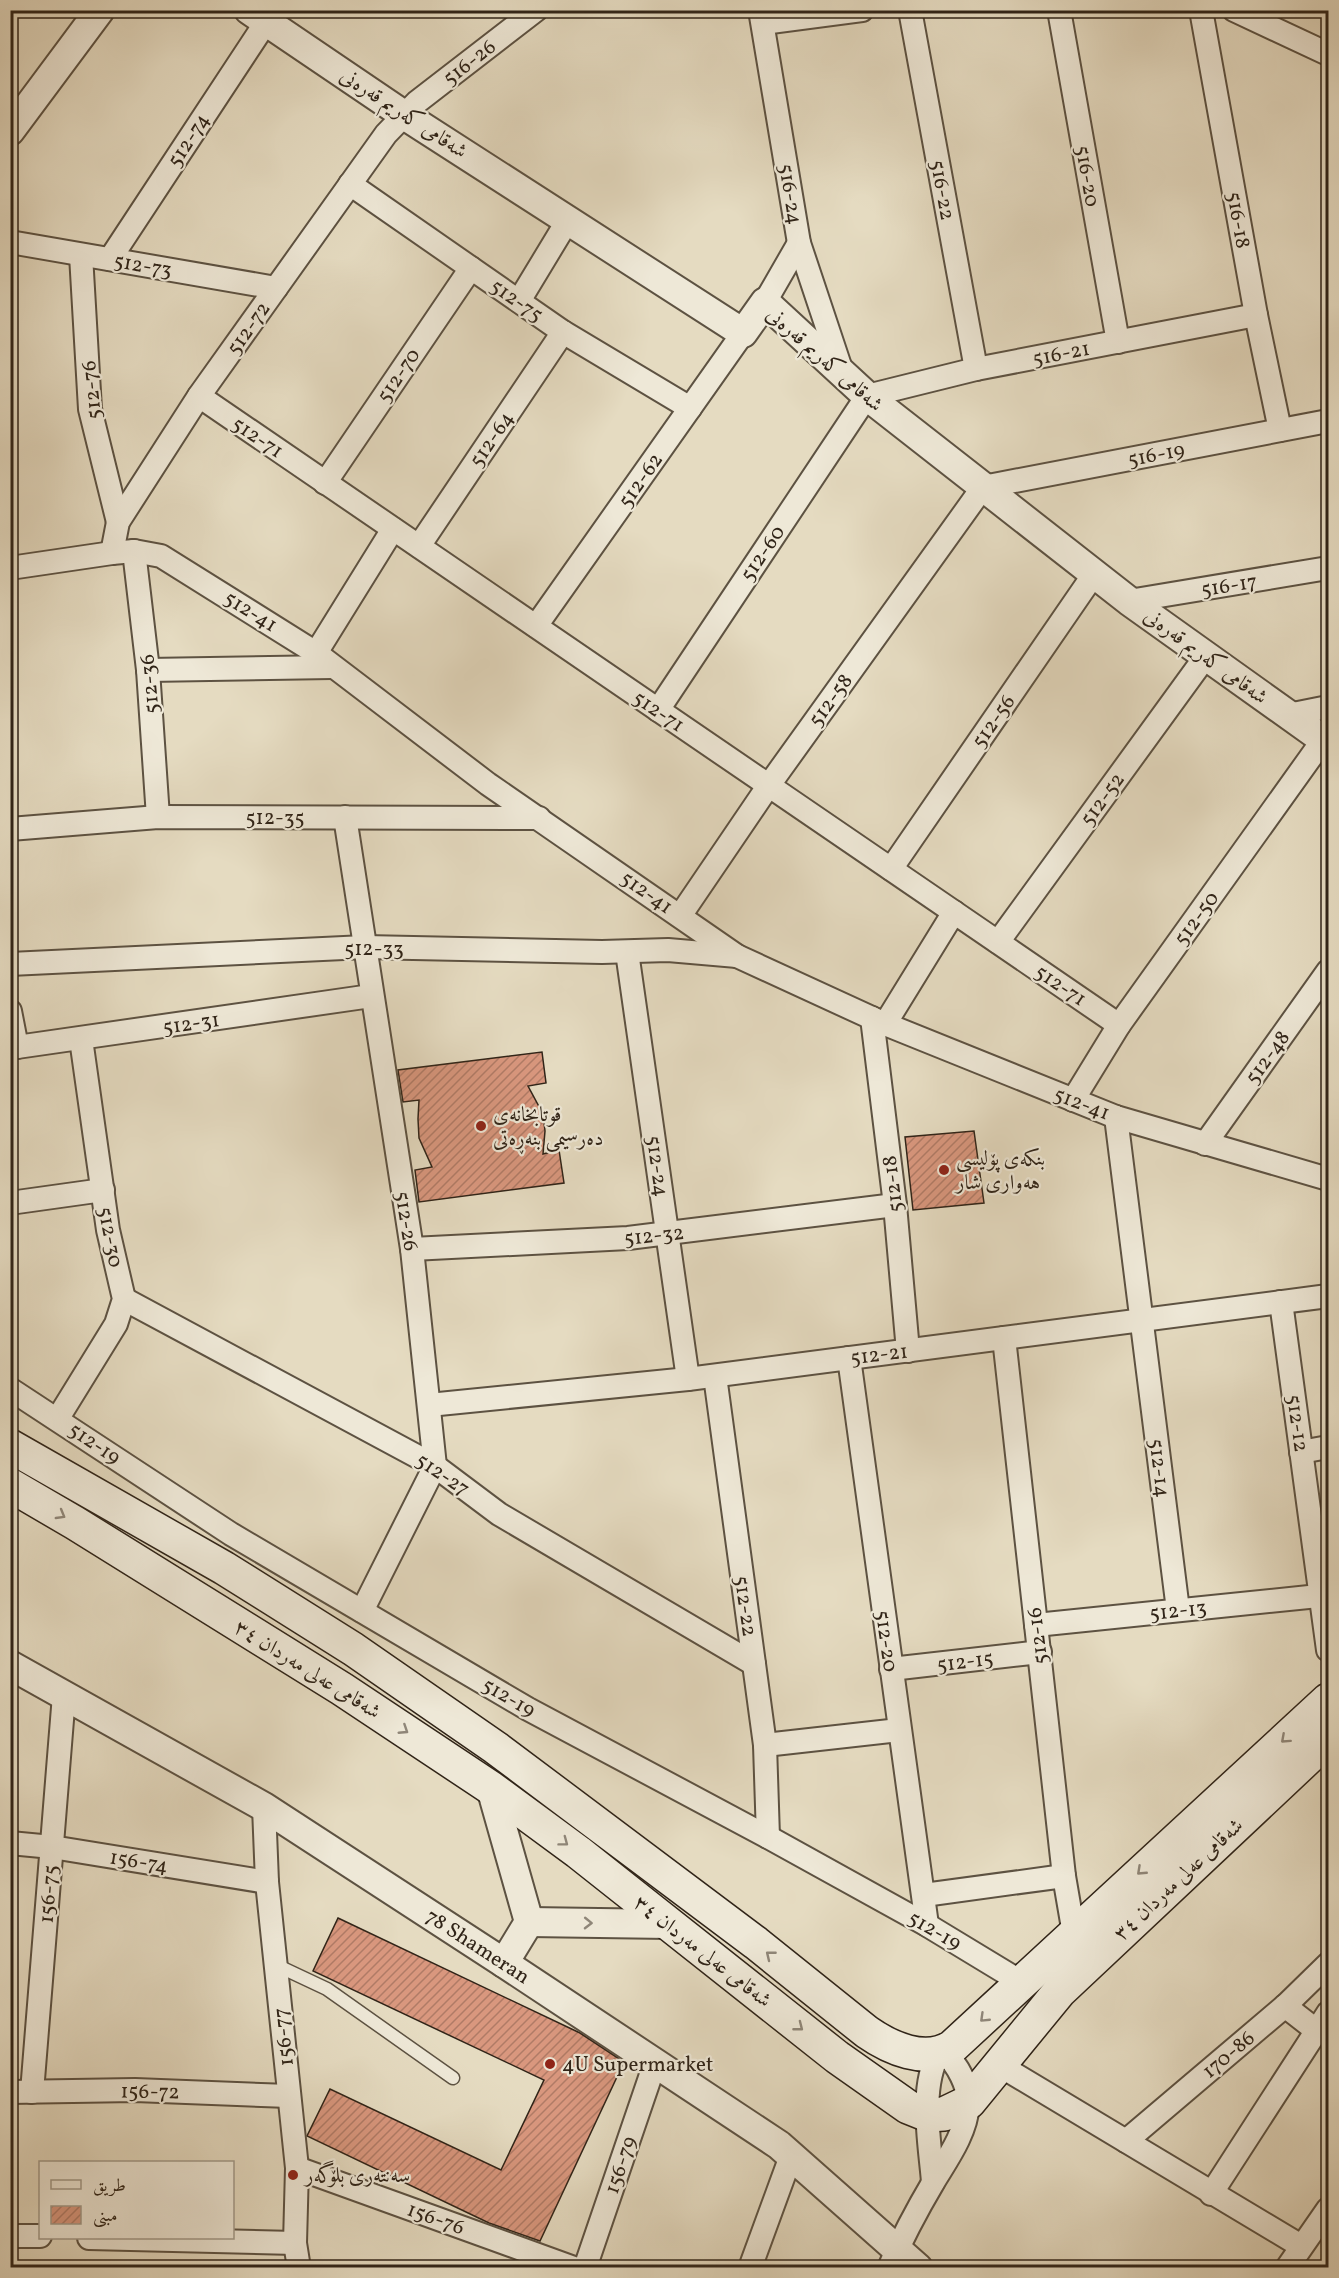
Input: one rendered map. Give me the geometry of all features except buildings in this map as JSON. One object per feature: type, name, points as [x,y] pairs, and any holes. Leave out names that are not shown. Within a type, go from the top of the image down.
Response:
[{"type":"main road","name":"شەقامی عەلی مەردان ٣٤","points":[[10,1446],[224,1568],[352,1649],[505,1754],[756,1943],[882,2042],[908,2052],[942,2052],[969,2033],[1029,1975],[1329,1700]]},
{"type":"main road","name":"شەقامی عەلی مەردان ٣٤","points":[[10,1485],[342,1689],[491,1788],[853,2069],[908,2107],[928,2115],[944,2114],[969,2102],[1059,1992],[1329,1739]]},
{"type":"main road","points":[[1029,1975],[1059,1992]]},
{"type":"street","points":[[10,131],[100,10]]},
{"type":"street","name":"516-26","points":[[405,115],[417,102],[536,10]]},
{"type":"street","points":[[761,17],[862,10]]},
{"type":"street","name":"516-22","points":[[910,10],[976,369]]},
{"type":"street","name":"516-20","points":[[1059,10],[1118,342]]},
{"type":"street","name":"516-18","points":[[1201,10],[1256,315],[1280,430]]},
{"type":"street","points":[[1234,10],[1329,54]]},
{"type":"street","name":"شەقامی کەریم قەرەنی","points":[[263,14],[405,115],[743,333],[765,302],[867,396],[983,487],[1129,601],[1326,742]]},
{"type":"street","name":"512-74","points":[[110,258],[263,14]]},
{"type":"street","name":"516-24","points":[[761,17],[800,243],[842,372]]},
{"type":"street","name":"512-72","points":[[123,552],[118,522],[199,396],[350,183],[386,134],[405,115]]},
{"type":"street","name":"512-75","points":[[350,183],[563,332],[690,408]]},
{"type":"street","points":[[519,301],[568,220]]},
{"type":"street","name":"512-73","points":[[10,242],[276,288]]},
{"type":"street","points":[[765,302],[800,243]]},
{"type":"street","name":"512-76","points":[[81,255],[90,409],[118,522]]},
{"type":"street","name":"512-70","points":[[325,483],[471,268]]},
{"type":"street","name":"516-21","points":[[867,396],[976,369],[1256,315]]},
{"type":"street","name":"512-64","points":[[419,546],[563,332]]},
{"type":"street","name":"512-62","points":[[536,626],[743,333]]},
{"type":"street","name":"512-71","points":[[199,396],[1119,1025]]},
{"type":"street","name":"512-60","points":[[658,710],[867,396]]},
{"type":"street","name":"516-19","points":[[983,487],[1329,421]]},
{"type":"street","name":"512-58","points":[[680,916],[769,786],[983,487]]},
{"type":"street","points":[[148,670],[324,660],[393,529]]},
{"type":"street","name":"512-41","points":[[10,568],[123,552],[161,556],[324,660],[488,784],[737,956],[879,1021],[1116,1117],[1329,1179]]},
{"type":"street","name":"512-36","points":[[123,552],[148,670],[158,817]]},
{"type":"street","name":"516-17","points":[[1129,601],[1329,568]]},
{"type":"street","name":"512-56","points":[[891,869],[1094,574]]},
{"type":"street","name":"512-52","points":[[998,942],[1206,656]]},
{"type":"street","points":[[1288,715],[1329,707]]},
{"type":"street","name":"512-50","points":[[1073,1100],[1119,1025],[1326,742]]},
{"type":"street","name":"512-35","points":[[10,829],[158,817],[539,818]]},
{"type":"street","name":"512-26","points":[[345,817],[412,1249],[435,1466]]},
{"type":"street","points":[[879,1021],[954,912]]},
{"type":"street","name":"512-33","points":[[10,964],[365,947],[627,952],[668,950],[737,956]]},
{"type":"street","name":"512-24","points":[[627,952],[688,1379]]},
{"type":"street","name":"512-48","points":[[1205,1144],[1329,971]]},
{"type":"street","name":"512-31","points":[[14,1048],[371,996]]},
{"type":"street","points":[[10,1011],[14,1048]]},
{"type":"street","name":"512-18","points":[[879,1021],[908,1351]]},
{"type":"street","name":"512-30","points":[[81,1039],[108,1230],[124,1299]]},
{"type":"street","name":"512-14","points":[[1116,1117],[1178,1610]]},
{"type":"street","points":[[10,1203],[103,1190]]},
{"type":"street","name":"512-32","points":[[412,1249],[628,1238],[895,1205]]},
{"type":"street","name":"512-21","points":[[429,1405],[715,1376],[1004,1338],[1142,1323],[1329,1296]]},
{"type":"street","points":[[58,1418],[116,1324],[124,1299]]},
{"type":"street","name":"512-27","points":[[124,1299],[435,1466],[499,1514],[754,1664]]},
{"type":"street","name":"512-12","points":[[1281,1302],[1301,1452],[1325,1595],[1329,1650]]},
{"type":"street","name":"512-16","points":[[1004,1338],[1064,1876],[1074,1934]]},
{"type":"street","name":"512-20","points":[[849,1358],[927,1925]]},
{"type":"street","name":"512-22","points":[[715,1376],[765,1745],[768,1837]]},
{"type":"street","name":"512-19","points":[[10,1389],[58,1418],[231,1533],[528,1709],[927,1925],[1029,1975]]},
{"type":"street","points":[[1301,1452],[1329,1447]]},
{"type":"street","points":[[362,1611],[435,1466]]},
{"type":"street","name":"512-13","points":[[1036,1625],[1325,1595]]},
{"type":"street","name":"512-15","points":[[891,1669],[1040,1652]]},
{"type":"street","name":"78 Shameran","points":[[10,1665],[264,1807],[778,2145],[902,2261]]},
{"type":"street","name":"156-75","points":[[21,2092],[52,1847],[64,1695]]},
{"type":"street","points":[[765,1745],[899,1730]]},
{"type":"street","points":[[491,1788],[529,1922],[504,1963]]},
{"type":"street","name":"156-77","points":[[264,1807],[267,1882],[297,2168],[295,2243],[299,2268]]},
{"type":"street","name":"156-74","points":[[10,1843],[52,1847],[267,1882]]},
{"type":"street","points":[[924,1895],[1064,1876]]},
{"type":"street","points":[[529,1922],[669,1924]]},
{"type":"street","name":"170-86","points":[[1126,2141],[1285,2006],[1329,1964]]},
{"type":"street","points":[[1211,2194],[1323,2022],[1285,2006]]},
{"type":"street","points":[[902,2261],[933,2182],[949,2158],[967,2117],[969,2102],[964,2084],[956,2065],[942,2052],[932,2070],[928,2115],[933,2182]]},
{"type":"street","name":"156-79","points":[[585,2268],[655,2063]]},
{"type":"street","points":[[999,2065],[1301,2246]]},
{"type":"street","name":"156-72","points":[[21,2092],[135,2090],[289,2096]]},
{"type":"street","points":[[750,2268],[791,2156]]},
{"type":"street","name":"156-76","points":[[297,2168],[574,2268]]},
{"type":"street","points":[[1287,2268],[1329,2209]]},
{"type":"street","points":[[10,2236],[39,2236]]},
{"type":"street","points":[[130,2239],[295,2243]]},
{"type":"lane","points":[[276,1965],[327,1989],[453,2078]]},
{"type":"place","name":"قوتابخانەی دەرسیمی بنەڕەتی","points":[[481,1126]]},
{"type":"place","name":"بنکەی پۆلیسی هەواری شار","points":[[944,1170]]},
{"type":"place","name":"4U Supermarket","points":[[550,2064]]},
{"type":"place","name":"سەنتەری بلۆگەر","points":[[293,2175]]}]
